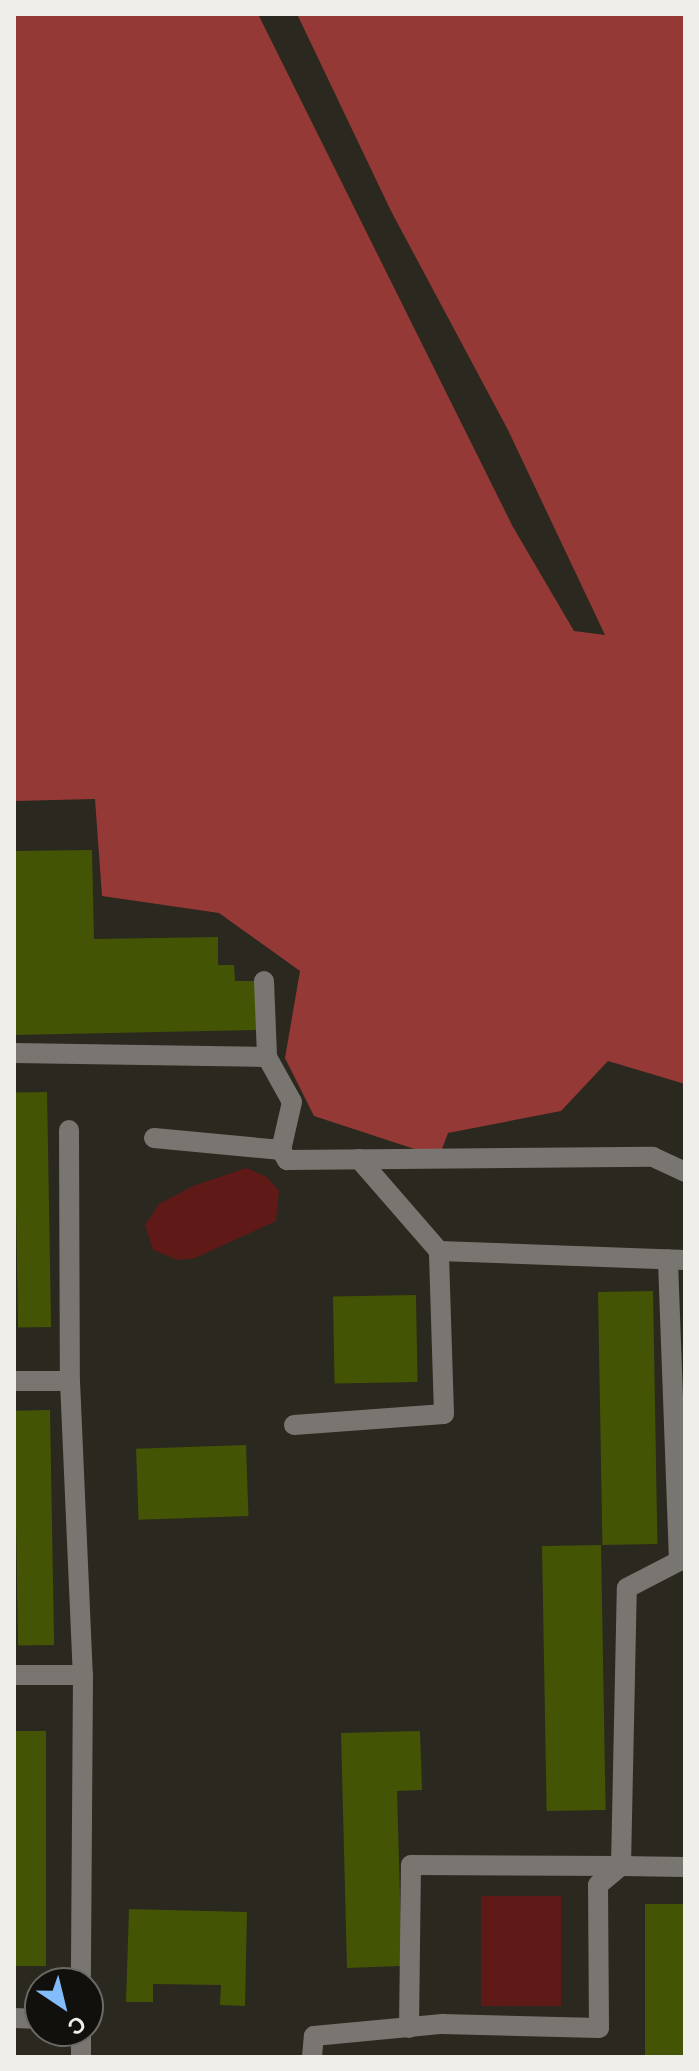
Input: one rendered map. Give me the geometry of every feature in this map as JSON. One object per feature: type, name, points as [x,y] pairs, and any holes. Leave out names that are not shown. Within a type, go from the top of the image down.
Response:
[{"type":"lane","points":[[264,981],[267,1057],[292,1102],[281,1150],[287,1160],[653,1157],[685,1172]]},
{"type":"lane","points":[[14,1053],[267,1057]]},
{"type":"lane","points":[[69,1130],[70,1381],[83,1675],[81,1967]]},
{"type":"lane","points":[[154,1138],[281,1150]]},
{"type":"lane","points":[[294,1425],[444,1414],[439,1251],[359,1159]]},
{"type":"lane","points":[[312,2057],[314,2036],[442,2024],[599,2028],[598,1885],[621,1866],[627,1588],[679,1561],[676,1259],[439,1251]]},
{"type":"lane","points":[[14,1381],[70,1381]]},
{"type":"lane","points":[[14,1675],[83,1675]]},
{"type":"lane","points":[[409,2028],[411,1865],[685,1867]]},
{"type":"shaded area","points":[[14,14],[258,14],[513,527],[574,631],[605,635],[508,430],[391,211],[297,14],[685,14],[685,1084],[608,1061],[561,1111],[448,1133],[439,1157],[314,1116],[285,1058],[300,971],[219,913],[102,896],[95,799],[14,801]]},
{"type":"shaded area","points":[[246,1168],[267,1177],[279,1191],[276,1221],[195,1258],[178,1260],[153,1250],[145,1225],[159,1204],[193,1186]]},
{"type":"shaded area","points":[[481,1896],[561,1896],[561,2006],[481,2006]]},
{"type":"building","points":[[92,850],[94,939],[218,937],[218,965],[234,965],[235,981],[257,981],[258,1030],[14,1035],[14,851]]},
{"type":"building","points":[[47,1092],[51,1327],[18,1328],[14,1093]]},
{"type":"building","points":[[653,1291],[657,1544],[602,1545],[598,1292]]},
{"type":"building","points":[[416,1295],[418,1382],[335,1383],[333,1296]]},
{"type":"building","points":[[50,1410],[54,1645],[18,1646],[14,1411]]},
{"type":"building","points":[[246,1445],[248,1516],[139,1520],[136,1449]]},
{"type":"building","points":[[601,1545],[606,1810],[547,1811],[542,1546]]},
{"type":"building","points":[[14,1731],[46,1731],[46,1966],[14,1966]]},
{"type":"building","points":[[420,1731],[422,1790],[397,1791],[402,1966],[347,1968],[341,1733]]},
{"type":"building","points":[[645,1904],[685,1904],[685,2057],[645,2057]]},
{"type":"building","points":[[129,1909],[247,1912],[245,2006],[220,2005],[221,1985],[153,1984],[153,2002],[126,2002]]}]
